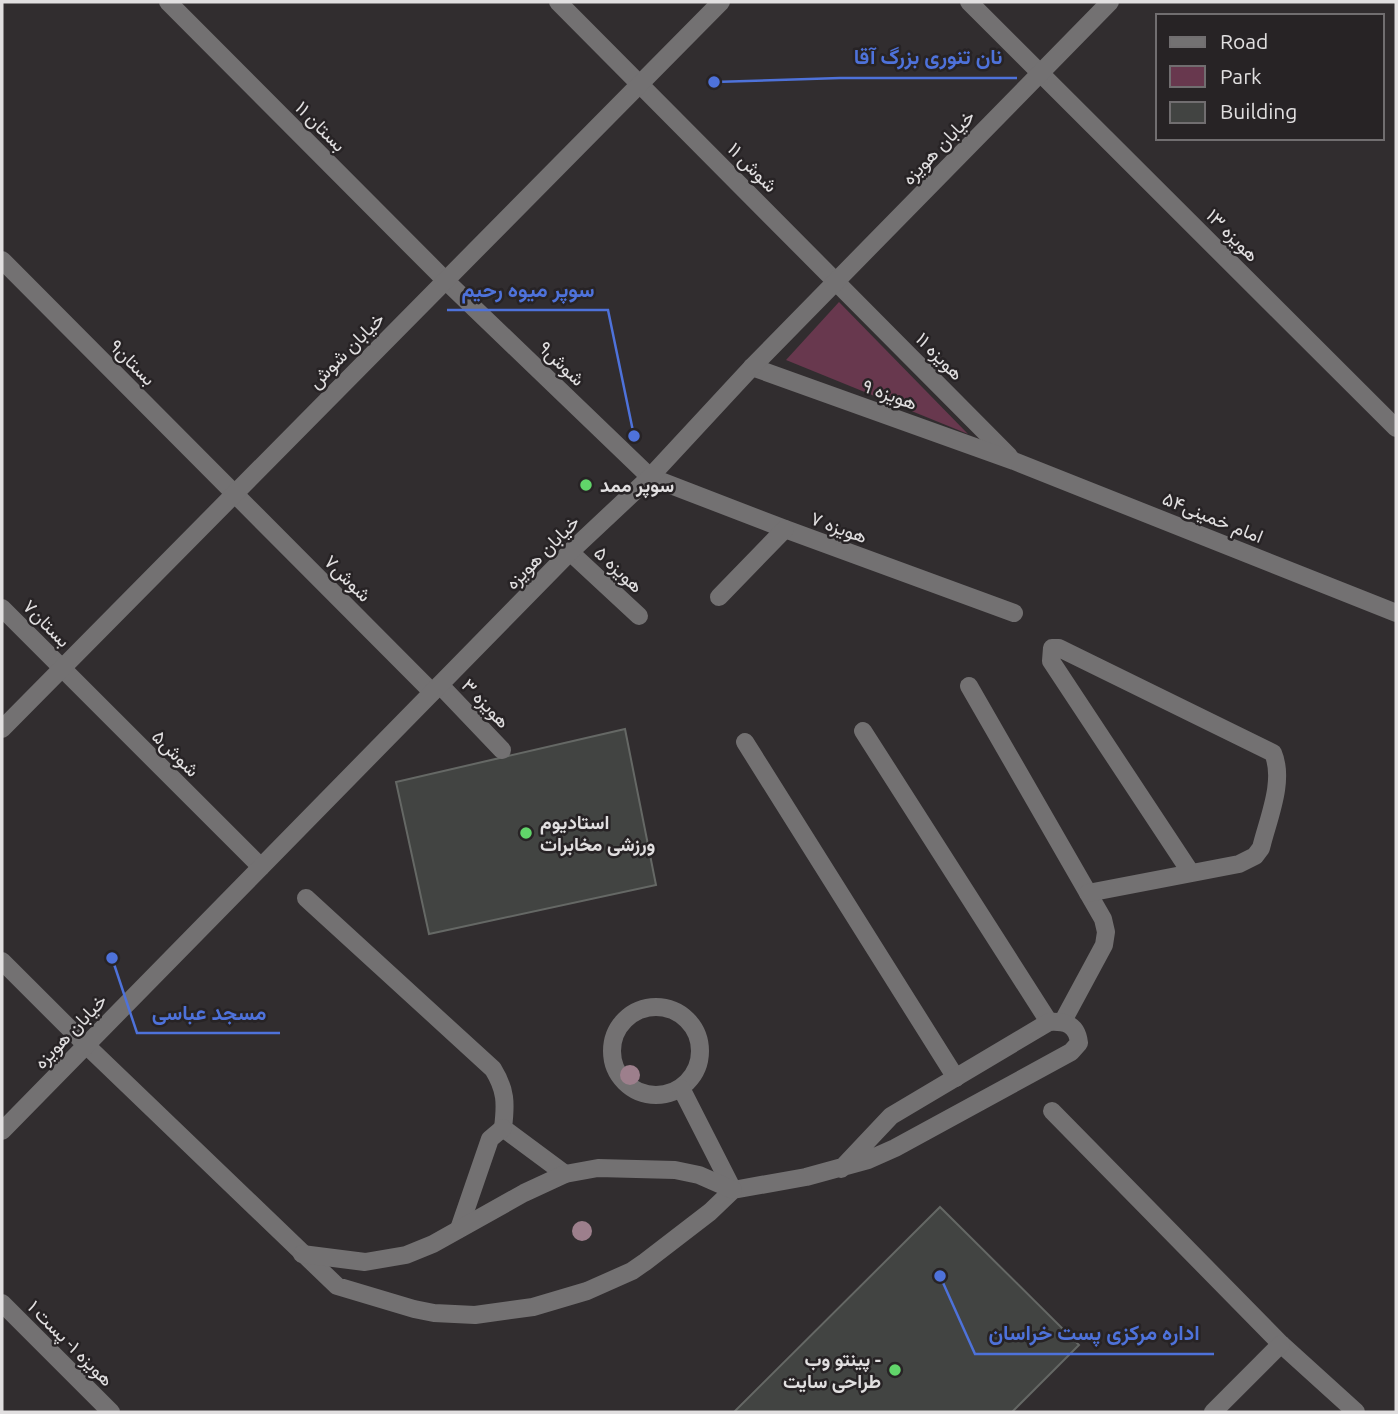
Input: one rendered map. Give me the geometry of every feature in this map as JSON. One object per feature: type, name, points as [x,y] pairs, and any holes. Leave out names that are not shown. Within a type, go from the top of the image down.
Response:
[{"type":"street","name":"بستان ۱۱","points":[[168,2],[445,280]]},
{"type":"street","name":"شوش ۱۱","points":[[558,2],[836,281]]},
{"type":"street","name":"خیابان شوش","points":[[2,729],[721,2]]},
{"type":"street","name":"هویزه ۱۳","points":[[969,2],[1396,428]]},
{"type":"street","name":"خیابان هویزه","points":[[2,1131],[570,552],[650,477],[752,367],[1110,2]]},
{"type":"street","name":"بستان۹","points":[[2,260],[234,494]]},
{"type":"street","name":"شوش۹","points":[[445,280],[650,477]]},
{"type":"street","name":"هویزه ۱۱","points":[[836,281],[1014,461]]},
{"type":"street","name":"هویزه ۹","points":[[752,367],[1014,461]]},
{"type":"street","name":"امام خمینی۵۴","points":[[1014,461],[1396,613]]},
{"type":"street","name":"هویزه ۷","points":[[650,477],[1014,613]]},
{"type":"street","name":"شوش۷","points":[[234,494],[436,688]]},
{"type":"street","points":[[719,597],[785,529]]},
{"type":"street","name":"هویزه ۵","points":[[570,552],[639,616]]},
{"type":"street","name":"بستان۷","points":[[2,608],[62,668]]},
{"type":"street","points":[[1088,892],[1191,873],[1239,864],[1255,856],[1261,848],[1278,778],[1278,764],[1273,753],[1059,648],[1052,648],[1051,661],[1191,873]]},
{"type":"street","name":"شوش۵","points":[[62,668],[261,867]]},
{"type":"street","points":[[841,1169],[891,1116],[1056,1022],[1104,946],[1106,932],[1103,919],[969,686]]},
{"type":"street","name":"هویزه ۳","points":[[436,688],[502,750]]},
{"type":"street","points":[[2,961],[337,1286],[434,1313],[475,1315],[533,1307],[587,1291],[632,1271],[682,1235],[733,1190],[841,1169],[895,1149],[1071,1052],[1079,1043],[1078,1034],[1072,1026],[1056,1022],[863,731]]},
{"type":"street","points":[[745,742],[956,1078]]},
{"type":"street","points":[[306,898],[493,1069],[502,1084],[505,1104],[503,1128],[490,1139],[459,1229]]},
{"type":"street","points":[[650,1007],[671,1009],[683,1015],[693,1026],[699,1038],[701,1052],[698,1066],[681,1088],[655,1096],[641,1093],[619,1076],[613,1064],[611,1050],[614,1036],[631,1014],[650,1007]]},
{"type":"street","points":[[681,1088],[733,1190]]},
{"type":"street","points":[[1052,1111],[1281,1344],[1356,1412]]},
{"type":"street","points":[[503,1128],[565,1174]]},
{"type":"street","points":[[302,1254],[365,1262],[405,1255],[433,1244],[524,1193],[565,1174],[598,1168],[675,1170],[699,1175],[733,1190]]},
{"type":"street","name":"هویزه ۱- پست ۱","points":[[2,1303],[111,1412]]},
{"type":"street","points":[[1213,1412],[1281,1344]]},
{"type":"green space","points":[[839,302],[968,434],[786,360]]},
{"type":"building","name":"استادیوم ورزشی مخابرات","points":[[625,729],[656,885],[429,934],[396,782]]},
{"type":"building","points":[[940,1207],[1079,1345],[1012,1412],[734,1412]]},
{"type":"place","name":"نان تنوری بزرگ آقا","points":[[714,82]]},
{"type":"place","name":"سوپر میوه رحیم","points":[[634,436]]},
{"type":"place","name":"سوپر ممد","points":[[586,485]]},
{"type":"place","name":"استادیوم ورزشی مخابرات","points":[[526,833]]},
{"type":"place","name":"مسجد عباسی","points":[[112,958]]},
{"type":"place","name":"اداره مرکزی پست خراسان","points":[[940,1276]]},
{"type":"place","name":"پینتو وب - طراحی سایت","points":[[895,1370]]}]
